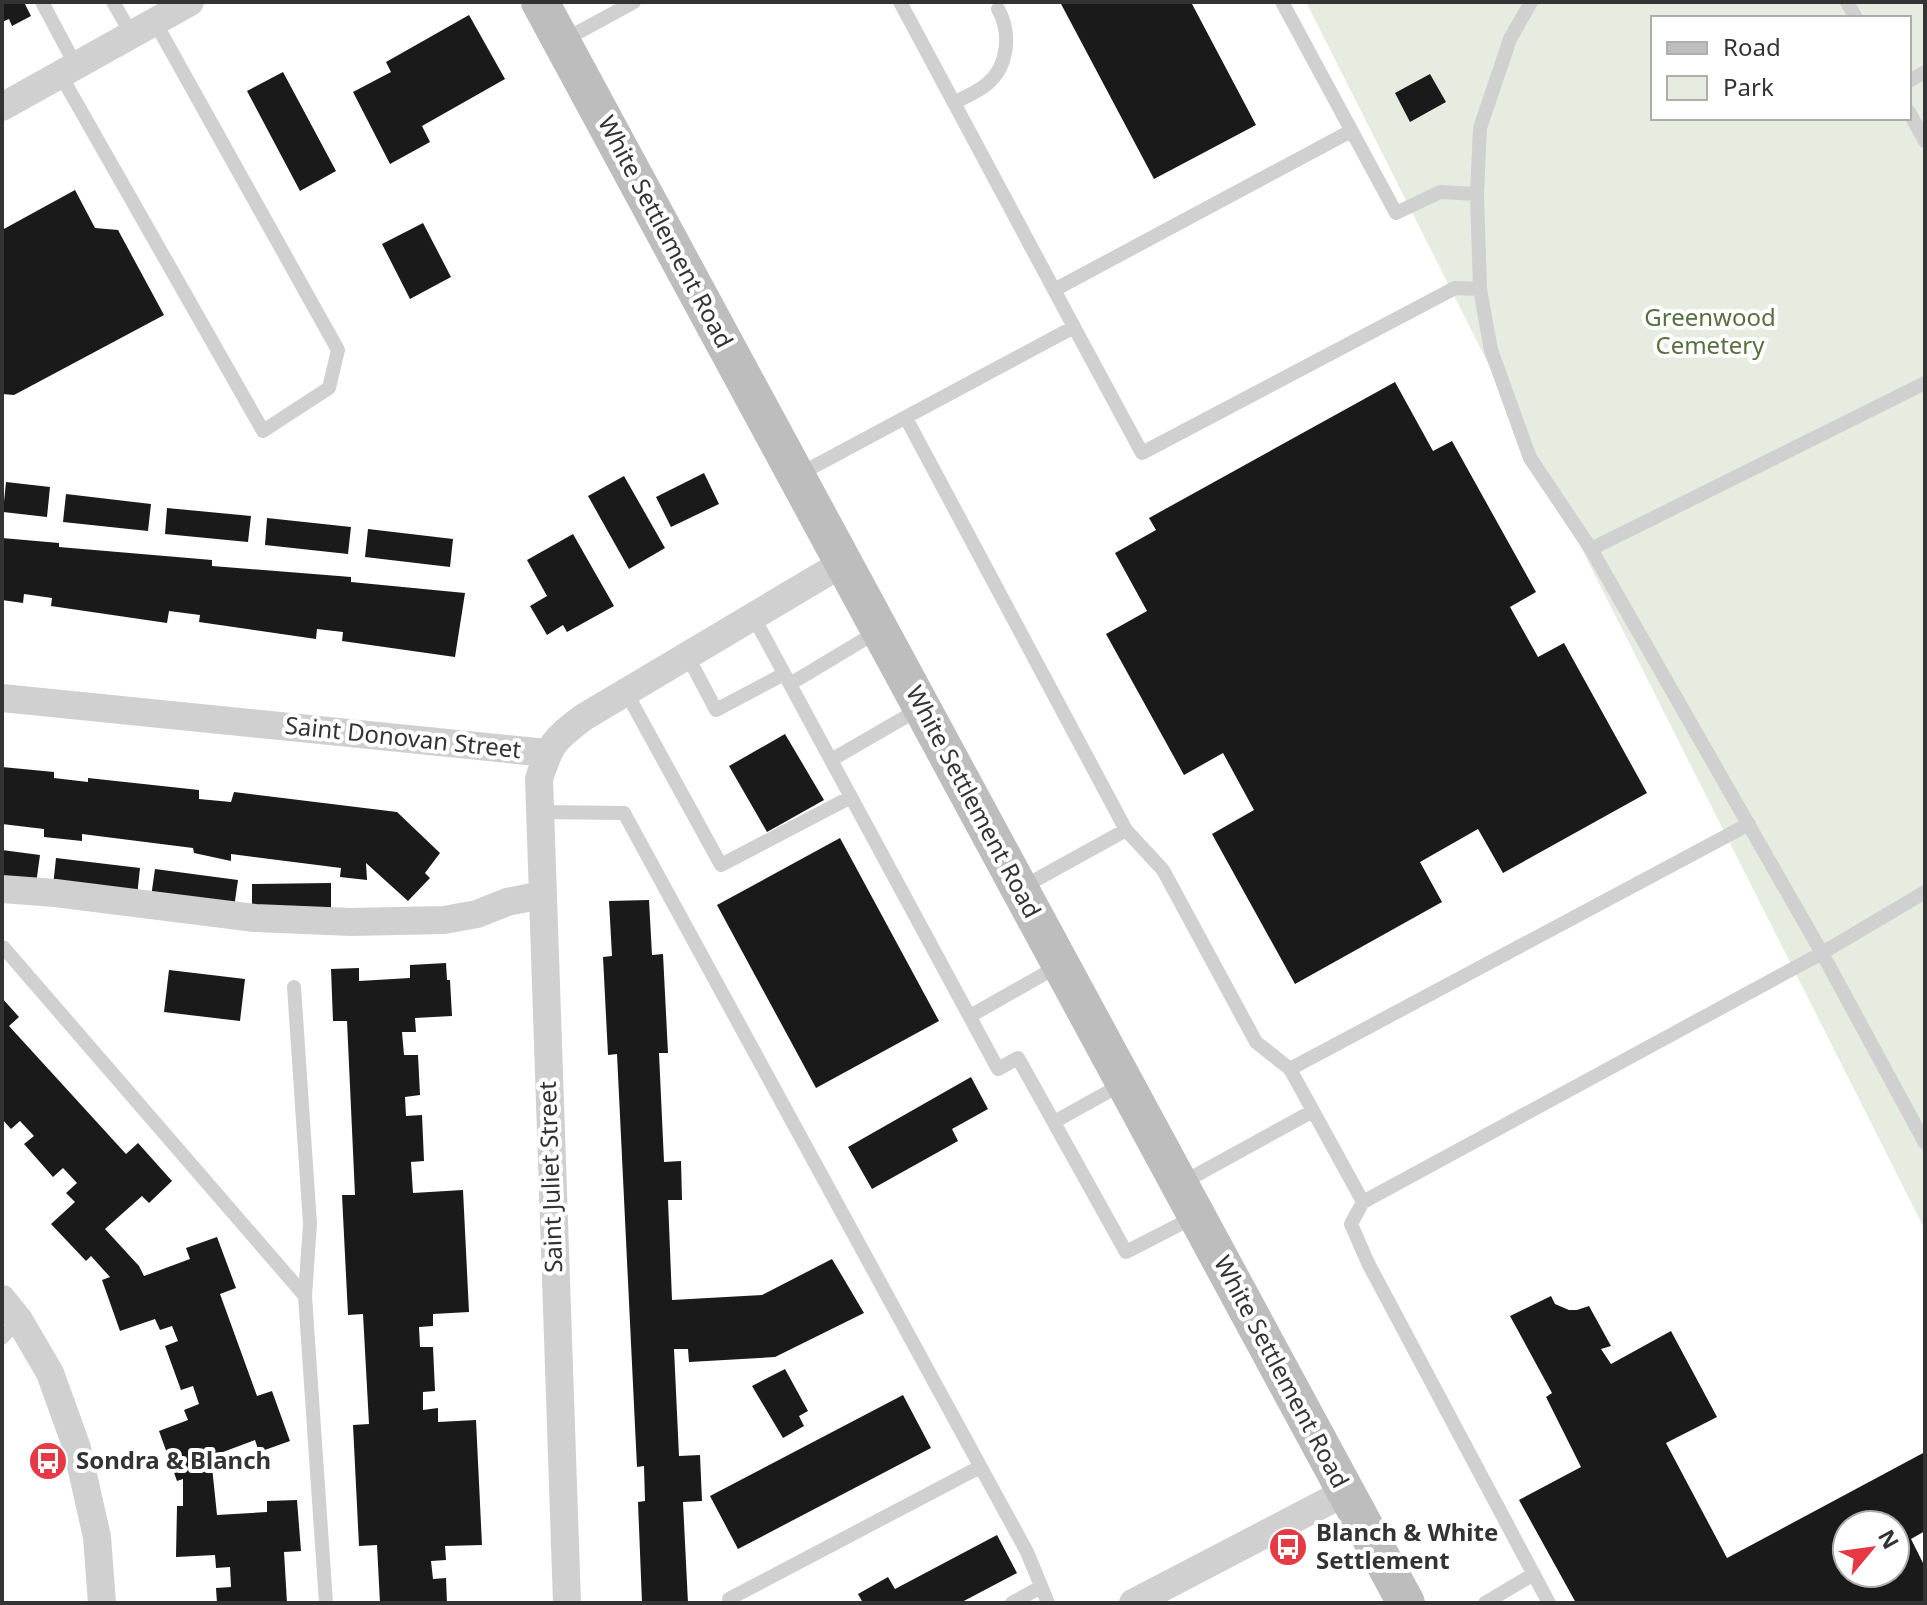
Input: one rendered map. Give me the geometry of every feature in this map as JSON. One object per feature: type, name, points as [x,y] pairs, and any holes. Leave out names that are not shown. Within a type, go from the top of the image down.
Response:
[{"type":"main road","name":"White Settlement Road","points":[[540,2],[1406,1603]]},
{"type":"street","points":[[2,107],[190,2]]},
{"type":"street","name":"Saint Donovan Street","points":[[2,698],[547,753],[555,739],[584,717],[843,563]]},
{"type":"street","name":"Saint Juliet Street","points":[[547,753],[539,779],[567,1603]]},
{"type":"street","points":[[2,889],[255,918],[351,922],[444,920],[542,895]]},
{"type":"street","points":[[8,1319],[50,1373],[77,1448],[97,1537],[102,1603]]},
{"type":"street","points":[[1133,1603],[1346,1492]]},
{"type":"lane","points":[[42,2],[68,70],[263,431],[329,388],[338,350],[143,28],[113,2]]},
{"type":"lane","points":[[562,41],[634,2]]},
{"type":"lane","points":[[900,2],[1142,453],[1455,288],[1480,289]]},
{"type":"lane","points":[[1282,2],[1396,213],[1440,192],[1477,194]]},
{"type":"lane","points":[[1531,2],[1510,39],[1480,128],[1477,194],[1480,289],[1491,350],[1530,458],[1591,549],[1822,953],[1925,1143]]},
{"type":"lane","points":[[954,103],[987,84],[1002,66],[1007,44],[998,9]]},
{"type":"lane","points":[[1911,116],[1925,141]]},
{"type":"lane","points":[[1054,290],[1351,131]]},
{"type":"lane","points":[[797,476],[1074,327]]},
{"type":"lane","points":[[1591,549],[1925,383]]},
{"type":"lane","points":[[906,418],[1126,830],[1163,870],[1256,1042],[1290,1069],[1363,1202]]},
{"type":"lane","points":[[753,616],[998,1069],[1018,1058],[1126,1252],[1188,1200],[1313,1111]]},
{"type":"lane","points":[[687,655],[716,710],[787,679],[880,630]]},
{"type":"lane","points":[[626,692],[721,865],[851,797]]},
{"type":"lane","points":[[831,760],[922,707]]},
{"type":"lane","points":[[540,812],[624,813],[1027,1552],[1048,1603]]},
{"type":"lane","points":[[1290,1069],[1749,824]]},
{"type":"lane","points":[[1020,889],[1126,830]]},
{"type":"lane","points":[[1549,1603],[1368,1263],[1351,1224],[1363,1202],[1822,953],[1925,892]]},
{"type":"lane","points":[[2,947],[305,1296]]},
{"type":"lane","points":[[970,1016],[1061,964]]},
{"type":"lane","points":[[294,987],[310,1224],[305,1296],[326,1603]]},
{"type":"lane","points":[[1054,1122],[1125,1083]]},
{"type":"lane","points":[[729,1599],[980,1467]]},
{"type":"lane","points":[[1485,1603],[1534,1574]]},
{"type":"lane","points":[[1012,1603],[1041,1587]]},
{"type":"green space","name":"Greenwood Cemetery","points":[[1306,2],[1925,2],[1925,1230]]},
{"type":"building","points":[[2,2],[24,2],[31,16],[12,26],[9,19],[2,22]]},
{"type":"building","points":[[1060,2],[1191,2],[1256,125],[1154,179]]},
{"type":"building","points":[[469,15],[505,79],[422,126],[430,142],[390,164],[353,92],[391,72],[386,62]]},
{"type":"building","points":[[283,72],[336,171],[300,191],[247,91]]},
{"type":"building","points":[[1430,74],[1446,102],[1410,122],[1395,93]]},
{"type":"building","points":[[75,190],[95,228],[118,230],[164,315],[14,395],[2,394],[2,230]]},
{"type":"building","points":[[423,223],[451,277],[410,299],[382,244]]},
{"type":"building","points":[[1395,382],[1433,451],[1452,441],[1536,592],[1510,607],[1538,657],[1564,643],[1647,793],[1503,873],[1478,829],[1420,862],[1442,902],[1295,984],[1212,834],[1254,810],[1223,753],[1184,775],[1106,634],[1147,611],[1115,553],[1156,530],[1149,518]]},
{"type":"building","points":[[704,473],[719,504],[671,527],[656,497]]},
{"type":"building","points":[[624,476],[665,548],[629,569],[588,496]]},
{"type":"building","points":[[6,482],[50,487],[47,517],[3,512]]},
{"type":"building","points":[[66,494],[151,504],[148,531],[63,522]]},
{"type":"building","points":[[167,508],[251,516],[248,542],[165,534]]},
{"type":"building","points":[[267,518],[351,527],[348,554],[265,545]]},
{"type":"building","points":[[368,529],[453,539],[450,567],[365,557]]},
{"type":"building","points":[[573,534],[614,606],[567,632],[563,625],[547,635],[530,606],[547,596],[527,560]]},
{"type":"building","points":[[2,538],[59,543],[59,547],[212,560],[212,566],[351,577],[351,582],[465,593],[455,657],[342,641],[343,632],[317,629],[316,639],[199,622],[200,615],[169,611],[167,623],[51,606],[52,598],[24,594],[23,603],[2,600]]},
{"type":"building","points":[[785,734],[824,800],[767,832],[729,766]]},
{"type":"building","points":[[2,767],[54,772],[54,778],[88,782],[88,778],[199,790],[199,799],[231,802],[234,792],[397,812],[440,853],[425,873],[430,878],[408,901],[366,863],[367,880],[340,877],[341,868],[231,854],[231,861],[194,853],[193,848],[82,834],[82,841],[44,837],[44,829],[2,824]]},
{"type":"building","points":[[840,838],[939,1021],[816,1088],[717,905]]},
{"type":"building","points":[[2,850],[40,855],[36,884],[2,880]]},
{"type":"building","points":[[56,858],[140,868],[137,896],[53,886]]},
{"type":"building","points":[[155,869],[238,880],[234,908],[151,897]]},
{"type":"building","points":[[331,883],[331,908],[252,909],[252,884]]},
{"type":"building","points":[[649,900],[652,955],[663,954],[668,1053],[659,1053],[664,1162],[681,1161],[682,1200],[668,1200],[672,1300],[762,1295],[832,1259],[864,1313],[775,1357],[689,1362],[688,1349],[674,1349],[679,1456],[700,1455],[702,1501],[683,1502],[688,1603],[642,1603],[638,1502],[645,1501],[644,1466],[637,1467],[617,1054],[608,1055],[603,957],[612,956],[609,901]]},
{"type":"building","points":[[446,963],[452,1016],[415,1018],[416,1032],[402,1032],[404,1055],[418,1055],[420,1095],[405,1097],[406,1116],[422,1115],[424,1161],[411,1162],[413,1193],[463,1190],[469,1312],[433,1314],[433,1326],[419,1327],[420,1347],[433,1347],[435,1391],[423,1392],[423,1410],[438,1408],[438,1422],[476,1420],[482,1545],[445,1546],[446,1560],[431,1561],[433,1579],[446,1578],[447,1603],[380,1603],[377,1545],[359,1546],[353,1425],[369,1424],[363,1314],[348,1315],[342,1195],[355,1195],[347,1021],[333,1021],[331,969],[359,968],[359,981],[410,978],[410,965]]},
{"type":"building","points":[[169,970],[245,979],[240,1021],[164,1012]]},
{"type":"building","points":[[2,998],[19,1017],[9,1026],[126,1154],[138,1143],[172,1181],[149,1203],[142,1196],[105,1229],[139,1266],[144,1276],[190,1259],[186,1248],[217,1237],[236,1288],[220,1294],[257,1396],[272,1391],[290,1441],[259,1452],[255,1440],[207,1458],[212,1467],[217,1515],[267,1512],[267,1501],[297,1500],[301,1551],[284,1552],[287,1603],[217,1603],[216,1588],[231,1587],[230,1567],[216,1568],[215,1555],[176,1557],[177,1506],[183,1506],[183,1479],[177,1481],[159,1431],[188,1420],[184,1410],[199,1404],[193,1386],[181,1390],[165,1346],[178,1341],[172,1326],[160,1330],[155,1319],[120,1331],[102,1280],[110,1277],[91,1256],[86,1261],[51,1224],[75,1202],[66,1193],[77,1183],[63,1168],[53,1177],[24,1144],[34,1136],[20,1121],[11,1129],[2,1119]]},
{"type":"building","points":[[971,1077],[988,1109],[952,1129],[958,1141],[872,1189],[848,1147]]},
{"type":"building","points":[[1551,1296],[1555,1304],[1569,1310],[1589,1306],[1611,1346],[1601,1349],[1611,1364],[1671,1331],[1717,1417],[1666,1443],[1727,1558],[1925,1452],[1925,1531],[1911,1539],[1925,1567],[1925,1603],[1576,1603],[1519,1500],[1581,1467],[1546,1397],[1552,1393],[1510,1316]]},
{"type":"building","points":[[785,1369],[808,1411],[799,1416],[804,1426],[783,1438],[752,1386]]},
{"type":"building","points":[[903,1395],[931,1448],[738,1549],[710,1496]]},
{"type":"building","points":[[997,1535],[1017,1573],[960,1603],[863,1603],[858,1594],[888,1577],[895,1589]]},
{"type":"place","name":"Sondra & Blanch","points":[[48,1461]]},
{"type":"place","name":"Blanch & White Settlement","points":[[1288,1547]]}]
